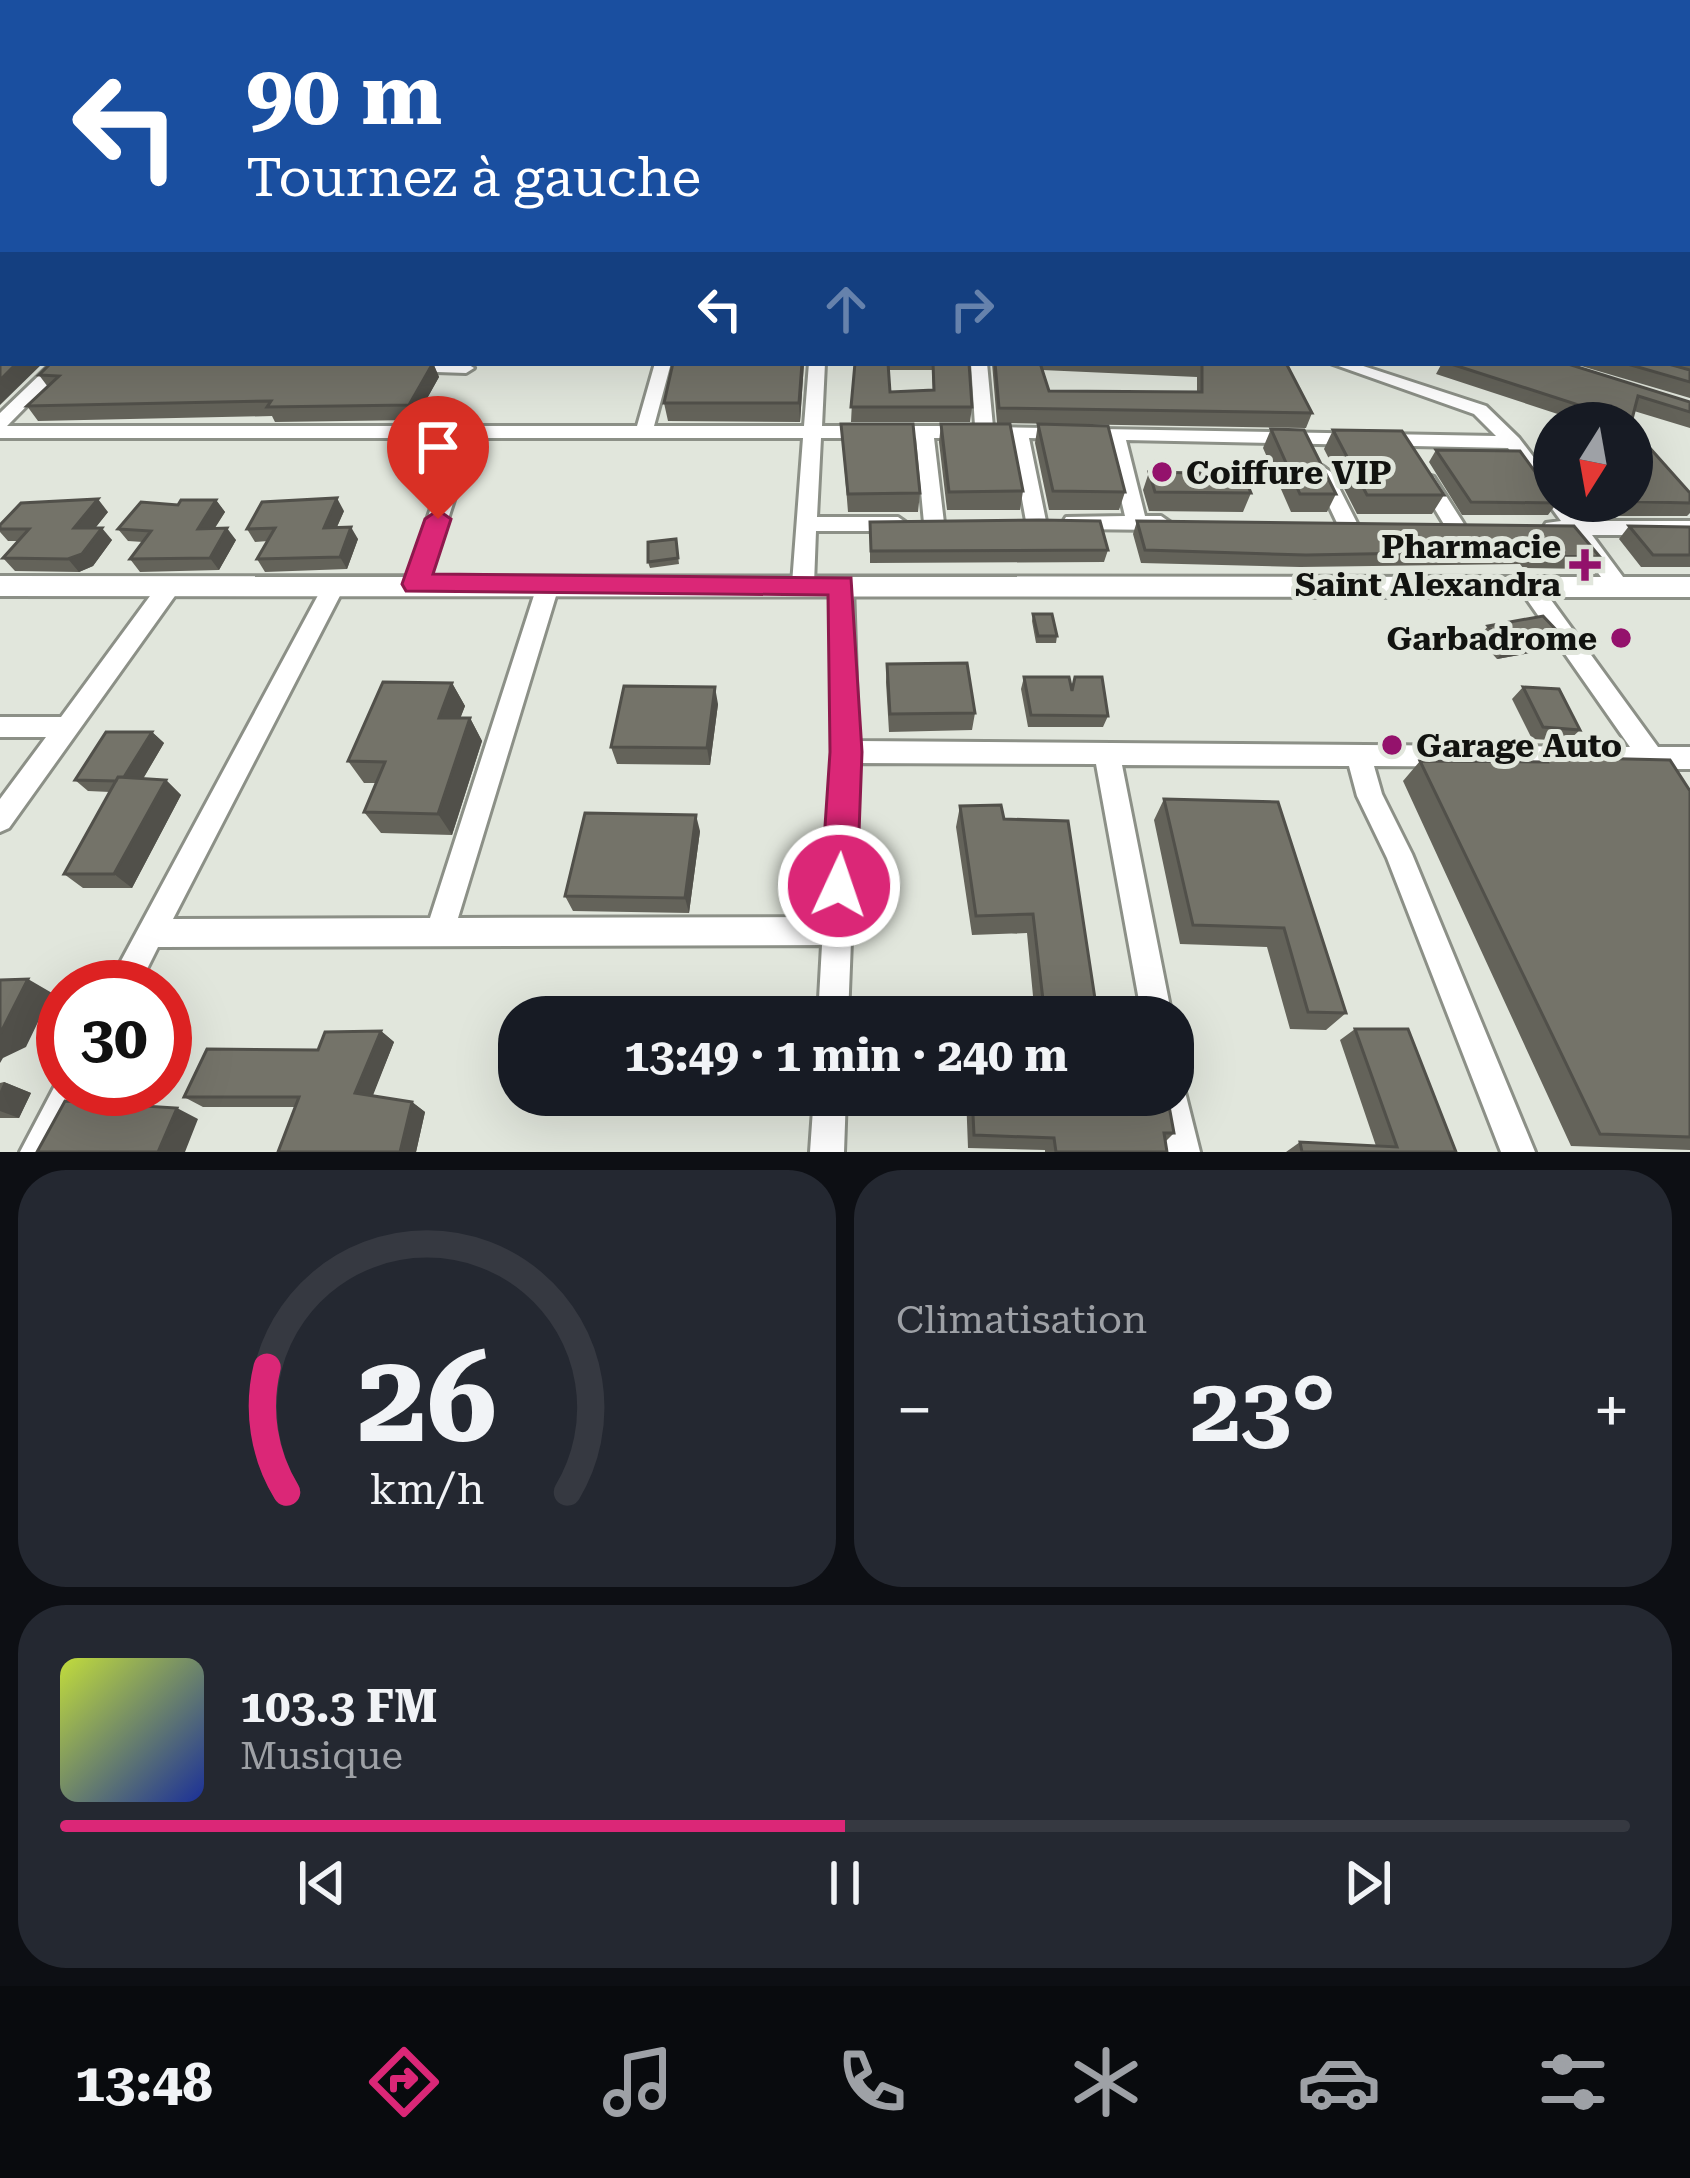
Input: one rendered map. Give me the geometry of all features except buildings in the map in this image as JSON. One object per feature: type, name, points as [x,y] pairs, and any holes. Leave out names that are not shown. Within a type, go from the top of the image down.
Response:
[{"type":"street","points":[[0,427],[58,366]]},
{"type":"street","points":[[396,366],[466,368]]},
{"type":"street","points":[[644,432],[662,366]]},
{"type":"street","points":[[803,584],[818,366]]},
{"type":"street","points":[[979,366],[984,432]]},
{"type":"street","points":[[1347,366],[1480,410],[1533,469]]},
{"type":"street","points":[[0,427],[466,433],[984,432],[1513,442]]},
{"type":"street","points":[[808,524],[944,523],[924,432]]},
{"type":"street","points":[[416,584],[466,433]]},
{"type":"street","points":[[1019,433],[1026,521],[1184,524]]},
{"type":"street","points":[[1115,434],[1137,523]]},
{"type":"street","points":[[1305,438],[1338,525],[1371,525]]},
{"type":"street","points":[[1400,440],[1456,526]]},
{"type":"street","points":[[1572,522],[1618,585]]},
{"type":"street","points":[[1539,527],[1690,528]]},
{"type":"street","points":[[834,996],[846,752],[842,585]]},
{"type":"street","points":[[0,586],[1690,586]]},
{"type":"street","points":[[136,960],[334,586]]},
{"type":"street","points":[[440,930],[548,586]]},
{"type":"street","points":[[0,820],[169,587]]},
{"type":"street","points":[[1530,588],[1658,768]]},
{"type":"street","points":[[0,727],[67,727]]},
{"type":"street","points":[[846,752],[1359,757],[1658,768],[1690,758]]},
{"type":"street","points":[[1107,754],[1153,996]]},
{"type":"street","points":[[1359,757],[1370,796],[1400,854],[1518,1152]]},
{"type":"street","points":[[150,933],[837,931]]},
{"type":"street","points":[[37,1152],[56,1116]]},
{"type":"street","points":[[827,1152],[829,1116]]},
{"type":"street","points":[[1176,1116],[1183,1152]]},
{"type":"place","name":"Coiffure VIP","points":[[1162,472]]},
{"type":"place","name":"Pharmacie Saint Alexandra","points":[[1585,565]]},
{"type":"place","name":"Garbadrome","points":[[1621,638]]},
{"type":"place","name":"Garage Auto","points":[[1392,745]]},
{"type":"route","points":[[438,519],[416,584],[842,585],[846,752],[839,886]]}]
